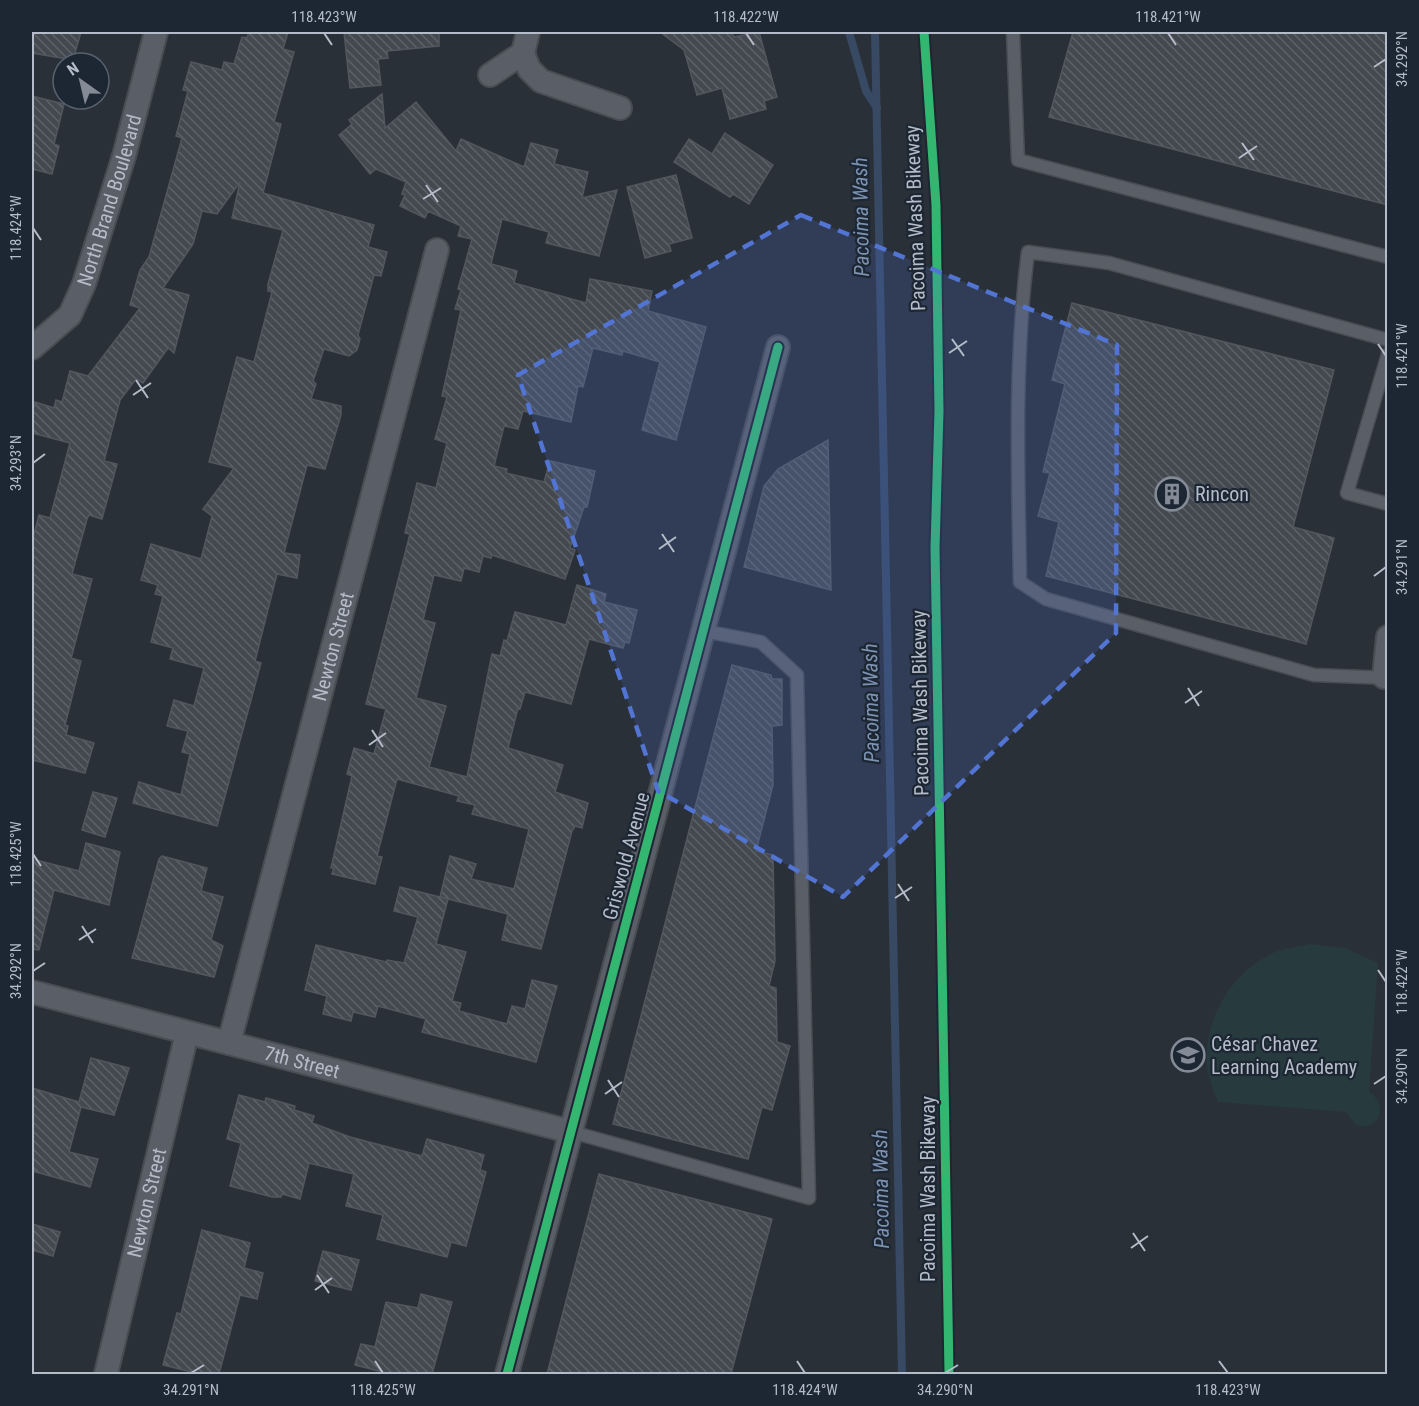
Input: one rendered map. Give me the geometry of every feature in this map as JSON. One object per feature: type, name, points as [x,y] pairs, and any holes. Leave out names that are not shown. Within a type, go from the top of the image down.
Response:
[{"type":"street","name":"North Brand Boulevard","points":[[32,348],[70,315],[84,284],[124,156],[156,32]]},
{"type":"street","points":[[490,75],[525,42]]},
{"type":"street","points":[[525,42],[529,69],[541,81],[620,108]]},
{"type":"street","name":"Newton Street","points":[[229,1043],[437,250]]},
{"type":"street","name":"Griswold Avenue","points":[[507,1374],[778,347]]},
{"type":"street","points":[[1386,678],[1388,637]]},
{"type":"street","name":"7th Street","points":[[32,992],[572,1132]]},
{"type":"street","name":"Newton Street","points":[[106,1374],[187,1033]]},
{"type":"lane","points":[[1013,32],[1018,160],[1388,256]]},
{"type":"lane","points":[[1386,678],[1314,675],[1046,599],[1020,582],[1018,447],[1021,306],[1028,252],[1109,263],[1388,340]]},
{"type":"lane","points":[[1388,354],[1347,493],[1388,504]]},
{"type":"lane","points":[[572,1132],[809,1198],[797,675],[761,642],[704,631]]},
{"type":"highlighted area","points":[[801,215],[1117,345],[1116,633],[843,897],[658,791],[518,375]]},
{"type":"green space","points":[[1310,944],[1345,948],[1378,963],[1369,1092],[1379,1103],[1380,1110],[1376,1121],[1371,1124],[1356,1125],[1346,1112],[1218,1102],[1211,1084],[1207,1066],[1210,1031],[1215,1015],[1232,985],[1258,962],[1273,953]]},
{"type":"building","points":[[32,32],[81,32],[76,51],[51,51],[51,56],[32,53]]},
{"type":"building","points":[[249,32],[288,32],[283,49],[294,52],[274,122],[281,124],[263,193],[374,225],[368,247],[387,252],[381,276],[374,275],[358,335],[360,339],[357,350],[349,356],[324,349],[313,381],[316,384],[311,399],[341,406],[341,415],[325,469],[307,465],[284,553],[300,555],[297,578],[277,574],[255,661],[261,663],[217,826],[133,803],[139,782],[181,795],[190,754],[182,752],[188,731],[167,726],[174,700],[194,706],[204,668],[170,659],[173,648],[151,642],[163,596],[155,594],[158,585],[141,580],[151,544],[201,559],[212,516],[203,509],[234,468],[209,462],[237,357],[254,362],[272,292],[268,291],[268,284],[283,230],[232,218],[240,182],[217,214],[202,211],[193,244],[163,288],[189,295],[174,353],[168,348],[143,383],[136,379],[120,400],[104,461],[117,464],[102,519],[89,515],[72,574],[92,579],[71,658],[81,661],[65,725],[68,726],[66,735],[94,743],[85,773],[32,760],[32,542],[39,515],[50,518],[70,443],[32,433],[32,414],[35,402],[54,408],[56,400],[62,402],[70,371],[88,376],[140,308],[130,305],[140,270],[149,257],[182,138],[176,136],[188,91],[183,90],[191,62],[222,70],[224,62],[234,64],[242,37],[247,38]]},
{"type":"building","points":[[344,32],[439,32],[439,46],[387,51],[388,58],[378,59],[381,85],[350,88]]},
{"type":"building","points":[[660,32],[731,32],[734,37],[759,32],[777,97],[764,101],[766,109],[730,119],[722,88],[697,95],[684,50]]},
{"type":"building","points":[[1073,32],[1388,32],[1388,205],[1049,117]]},
{"type":"building","points":[[382,94],[385,128],[416,102],[456,151],[461,139],[524,167],[531,143],[558,150],[554,164],[588,172],[582,198],[617,190],[599,256],[546,243],[549,232],[502,219],[491,264],[517,271],[514,283],[586,303],[590,279],[652,291],[648,311],[706,327],[676,440],[642,430],[660,362],[623,351],[622,355],[593,348],[583,387],[578,386],[571,422],[523,411],[518,429],[504,426],[494,466],[507,469],[506,473],[544,482],[550,461],[595,471],[587,507],[584,507],[570,548],[575,550],[565,579],[492,555],[491,558],[483,556],[479,572],[464,568],[461,581],[434,575],[423,620],[435,623],[416,698],[446,706],[429,767],[467,777],[492,654],[500,656],[515,612],[566,625],[577,585],[606,594],[604,602],[637,610],[629,643],[625,642],[623,648],[589,639],[571,704],[525,692],[520,709],[518,708],[508,748],[563,765],[555,792],[588,803],[582,828],[575,826],[572,831],[541,949],[502,940],[508,914],[440,897],[450,856],[476,864],[471,879],[514,889],[529,829],[472,814],[475,805],[457,801],[459,796],[397,779],[377,856],[382,857],[375,884],[332,874],[334,868],[331,868],[352,776],[347,774],[354,748],[374,754],[386,709],[366,704],[410,534],[405,533],[417,483],[436,488],[447,443],[435,439],[447,397],[442,396],[461,310],[455,309],[461,290],[458,289],[472,239],[458,236],[461,226],[428,211],[425,218],[400,206],[405,195],[402,194],[406,182],[376,169],[370,174],[339,135],[352,124],[349,120]]},
{"type":"building","points":[[32,96],[51,101],[51,111],[62,111],[54,144],[59,146],[52,174],[32,169]]},
{"type":"building","points":[[725,133],[773,165],[749,204],[733,194],[730,197],[674,162],[689,139],[712,154]]},
{"type":"building","points":[[676,175],[692,238],[669,244],[671,251],[645,258],[627,187]]},
{"type":"building","name":"Rincon","points":[[1072,303],[1334,370],[1293,527],[1334,538],[1306,644],[1046,576],[1059,522],[1038,516],[1050,473],[1043,472],[1065,384],[1052,380]]},
{"type":"building","points":[[828,440],[831,590],[744,567],[764,486],[778,469]]},
{"type":"building","points":[[732,665],[771,675],[772,679],[782,679],[782,725],[772,726],[773,785],[756,851],[773,855],[775,961],[769,986],[776,988],[777,1042],[790,1046],[772,1110],[762,1107],[748,1159],[613,1124]]},
{"type":"building","points":[[93,792],[117,798],[105,837],[82,830]]},
{"type":"building","points":[[86,843],[120,852],[109,905],[54,890],[39,950],[32,949],[32,859],[79,871]]},
{"type":"building","points":[[162,856],[207,868],[201,891],[223,897],[211,940],[223,946],[214,977],[132,958],[159,859]]},
{"type":"building","points":[[400,887],[448,899],[436,944],[466,952],[452,1001],[461,1003],[459,1011],[507,1024],[512,1006],[525,1009],[532,980],[557,986],[536,1062],[422,1032],[426,1019],[378,1006],[375,1017],[353,1012],[351,1021],[323,1014],[327,996],[305,990],[316,945],[386,962],[387,960],[404,963],[418,917],[394,911]]},
{"type":"building","points":[[91,1058],[129,1068],[114,1115],[81,1107],[69,1152],[98,1159],[90,1187],[32,1171],[32,1088],[79,1102]]},
{"type":"building","points":[[239,1095],[265,1102],[266,1098],[295,1106],[294,1110],[314,1116],[312,1123],[350,1137],[422,1156],[427,1139],[484,1155],[480,1170],[486,1172],[466,1246],[451,1242],[447,1257],[377,1239],[383,1215],[346,1206],[354,1174],[309,1163],[300,1199],[282,1194],[281,1197],[272,1197],[230,1186],[241,1143],[227,1139]]},
{"type":"building","points":[[599,1174],[772,1219],[731,1374],[547,1374]]},
{"type":"building","points":[[32,1224],[60,1232],[53,1256],[32,1250]]},
{"type":"building","points":[[202,1230],[250,1243],[244,1268],[263,1273],[257,1299],[240,1295],[219,1374],[200,1374],[163,1365],[177,1313],[181,1314]]},
{"type":"building","points":[[323,1251],[359,1260],[351,1290],[315,1281]]},
{"type":"building","points":[[421,1294],[452,1302],[432,1374],[390,1374],[355,1365],[361,1344],[375,1347],[386,1302],[418,1308]]},
{"type":"waterway","points":[[849,32],[866,91],[877,108]]},
{"type":"waterway","name":"Pacoima Wash","points":[[875,32],[902,1374]]},
{"type":"cycle path","name":"Pacoima Wash Bikeway","points":[[924,32],[936,205],[939,411],[935,548],[949,1374]]},
{"type":"cycle path","points":[[507,1374],[778,347]]},
{"type":"place","name":"Rincon","points":[[1172,494]]},
{"type":"place","name":"César Chavez Learning Academy","points":[[1188,1055]]}]
